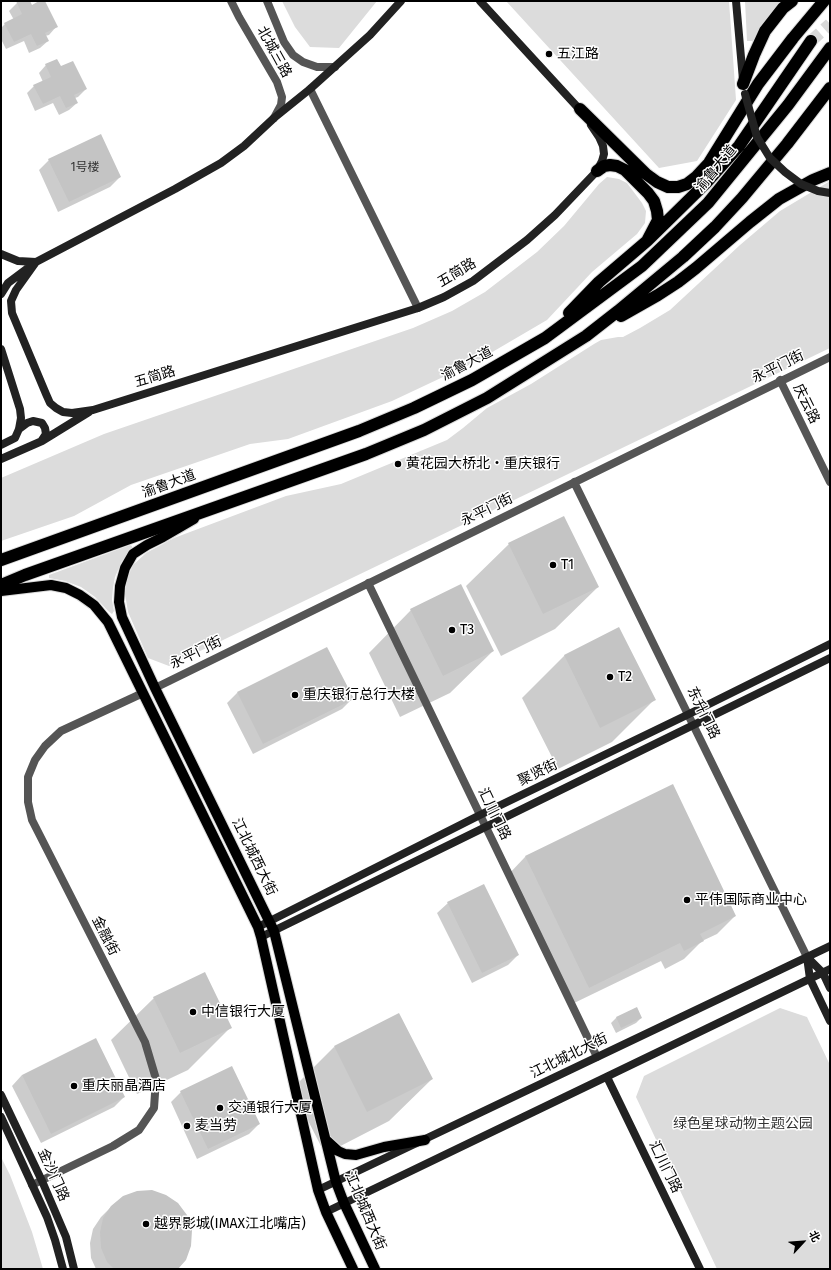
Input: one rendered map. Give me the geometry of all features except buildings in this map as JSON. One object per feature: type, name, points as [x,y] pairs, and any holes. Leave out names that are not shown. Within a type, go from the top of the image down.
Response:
[{"type":"highway","points":[[744,89],[754,55],[765,30],[783,8],[792,1]]},
{"type":"highway","points":[[580,109],[646,174],[668,187],[678,187],[687,184],[709,163],[758,84],[793,38],[824,1]]},
{"type":"highway","points":[[545,338],[598,282],[647,241],[706,183],[739,146],[811,41]]},
{"type":"highway","name":"渝鲁大道","points":[[1,560],[359,431],[414,408],[466,383],[545,338],[642,266],[708,204],[788,105],[830,48]]},
{"type":"highway","points":[[586,336],[648,287],[715,227],[765,172],[830,88]]},
{"type":"highway","points":[[597,171],[604,166],[617,166],[624,170],[648,193],[654,201],[658,220],[647,241]]},
{"type":"highway","points":[[1,585],[25,575],[366,454],[424,430],[487,398],[586,336],[658,295],[696,268],[750,222],[779,200],[813,180],[830,173]]},
{"type":"main road","name":"五简路","points":[[1,294],[8,283],[36,262],[221,163],[244,146],[274,118],[335,67],[370,35],[401,1]]},
{"type":"main road","name":"五简路","points":[[36,262],[16,290],[11,301],[12,312],[50,403],[62,412],[72,413],[93,410],[418,308],[473,280],[502,260],[555,215],[597,171],[604,154],[599,137],[580,109],[480,1]]},
{"type":"main road","points":[[736,1],[744,89],[757,137],[770,158],[785,172],[801,184],[818,191],[830,193]]},
{"type":"main road","points":[[1,254],[18,261],[36,262]]},
{"type":"main road","points":[[1,349],[20,409],[19,429],[15,438],[1,445]]},
{"type":"main road","name":"五简路","points":[[1,459],[42,441],[93,410]]},
{"type":"main road","points":[[19,429],[27,423],[33,421],[42,424],[45,428],[46,434],[42,441]]},
{"type":"main road","name":"江北城西大街","points":[[211,509],[133,554],[125,568],[120,586],[119,602],[122,616],[155,688],[274,931],[336,1182],[344,1203],[375,1269]]},
{"type":"main road","name":"江北城西大街","points":[[1,591],[51,585],[66,588],[80,595],[94,605],[108,622],[262,937],[318,1190],[326,1212],[353,1269]]},
{"type":"main road","name":"聚贤街","points":[[258,927],[480,815],[830,644]]},
{"type":"main road","name":"聚贤街","points":[[262,937],[830,658]]},
{"type":"main road","name":"江北城北大街","points":[[318,1190],[830,946]]},
{"type":"main road","name":"东升门路","points":[[807,957],[826,971],[830,988]]},
{"type":"main road","name":"东升门路","points":[[807,957],[810,979],[830,1021]]},
{"type":"main road","points":[[326,1212],[826,971]]},
{"type":"main road","name":"汇川门路","points":[[607,1077],[700,1269]]},
{"type":"main road","name":"金沙门路","points":[[1,1095],[42,1181],[66,1237],[74,1269]]},
{"type":"main road","name":"金沙门路","points":[[1,1117],[47,1217],[56,1240],[63,1269]]},
{"type":"main road","points":[[326,1140],[338,1151],[345,1154],[356,1155],[384,1147],[425,1140]]},
{"type":"street","name":"北城三路","points":[[231,1],[277,82],[282,97],[274,118]]},
{"type":"street","name":"北城三路","points":[[267,1],[284,42],[293,55],[303,62],[316,67],[335,67]]},
{"type":"street","points":[[310,89],[418,308]]},
{"type":"street","name":"永平门街","points":[[155,688],[780,380],[830,357]]},
{"type":"street","name":"庆云路","points":[[780,380],[830,482]]},
{"type":"street","name":"东升门路","points":[[574,482],[807,957]]},
{"type":"street","name":"汇川门路","points":[[368,583],[597,1057]]},
{"type":"street","name":"金融街","points":[[32,1185],[113,1146],[139,1130],[154,1108],[156,1079],[144,1042],[32,820],[28,802],[28,778],[35,760],[44,746],[60,731],[143,693]]},
{"type":"green space","points":[[282,1],[377,1],[339,48],[310,47],[295,27]]},
{"type":"green space","points":[[506,1],[729,1],[736,100],[697,161],[659,168]]},
{"type":"green space","points":[[745,1],[783,1],[777,5],[753,41],[747,41]]},
{"type":"green space","points":[[607,177],[619,179],[627,183],[646,211],[645,223],[637,234],[592,272],[547,320],[477,361],[392,401],[288,439],[250,444],[131,485],[74,516],[1,541],[1,478],[104,434],[413,328],[452,311],[485,292],[537,252],[564,226],[599,184]]},
{"type":"green space","points":[[830,181],[830,348],[169,666],[148,658],[128,612],[125,594],[127,579],[133,565],[146,553],[174,538],[286,496],[341,484],[447,440],[487,408],[531,384],[594,344],[601,340],[623,337],[670,310],[740,245],[780,211]]},
{"type":"green space","points":[[130,545],[132,548],[122,561],[115,577],[112,600],[114,611],[112,614],[95,597],[81,587],[65,581],[49,578],[49,575]]},
{"type":"green space","name":"绿色星球动物主题公园","points":[[780,1008],[807,1017],[830,1065],[830,1269],[717,1269],[636,1097],[644,1076]]},
{"type":"green space","points":[[1,1157],[10,1175],[32,1232],[43,1269],[1,1269]]},
{"type":"tunnel","points":[[811,41],[830,24]]},
{"type":"place","name":"五江路","points":[[549,54]]},
{"type":"place","name":"黄花园大桥北‧重庆银行","points":[[398,464]]},
{"type":"place","name":"T1","points":[[553,565]]},
{"type":"place","name":"T3","points":[[452,630]]},
{"type":"place","name":"T2","points":[[610,677]]},
{"type":"place","name":"重庆银行总行大楼","points":[[295,695]]},
{"type":"place","name":"平伟国际商业中心","points":[[687,900]]},
{"type":"place","name":"中信银行大厦","points":[[193,1012]]},
{"type":"place","name":"重庆丽晶酒店","points":[[74,1086]]},
{"type":"place","name":"交通银行大厦","points":[[220,1108]]},
{"type":"place","name":"麦当劳","points":[[187,1126]]},
{"type":"place","name":"越界影城(IMAX江北嘴店)","points":[[146,1224]]}]
